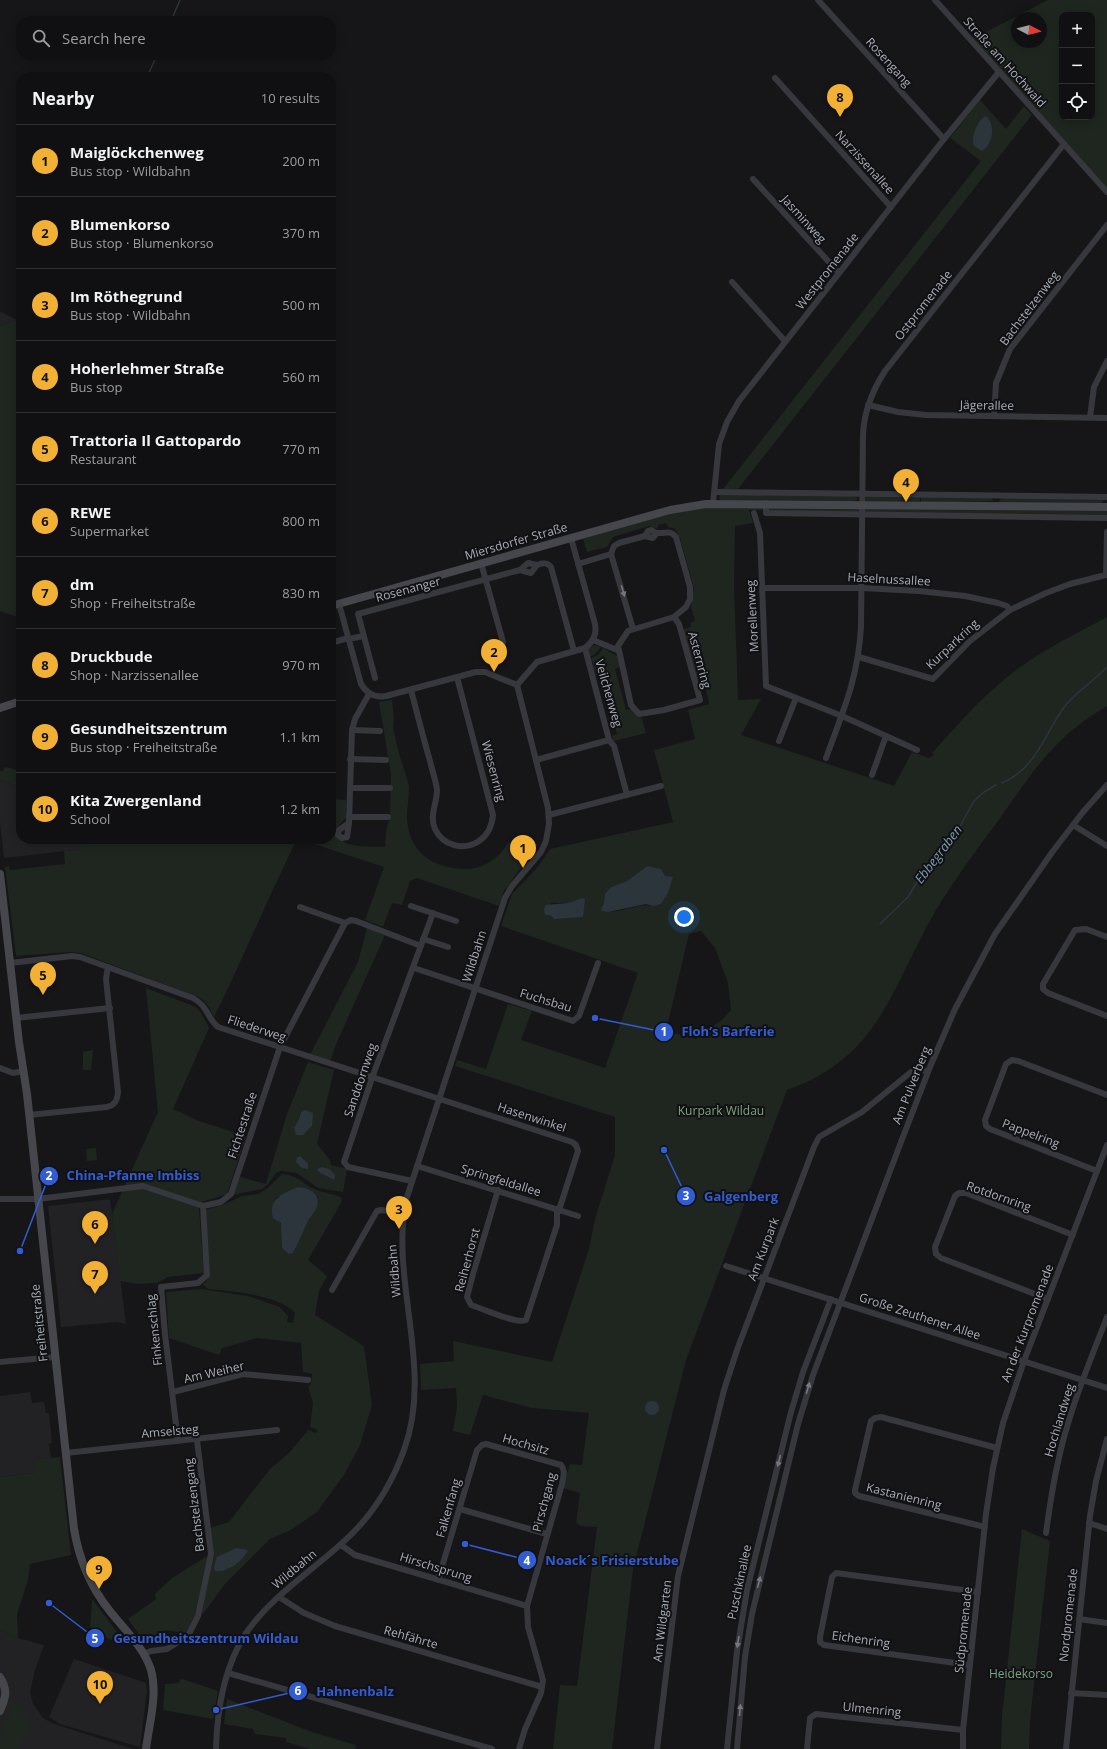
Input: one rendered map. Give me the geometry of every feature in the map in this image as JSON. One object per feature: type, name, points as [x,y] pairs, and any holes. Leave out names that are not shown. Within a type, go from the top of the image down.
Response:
[{"type":"street","name":"Rosengang","points":[[818,0],[944,139]]},
{"type":"street","name":"Straße am Hochwald","points":[[935,0],[1107,192]]},
{"type":"street","name":"Westpromenade","points":[[711,503],[715,492],[718,450],[727,422],[739,401],[944,139],[999,72]]},
{"type":"street","name":"Narzissenallee","points":[[775,78],[891,207]]},
{"type":"street","name":"Ostpromenade","points":[[842,716],[850,694],[859,657],[862,588],[863,428],[868,405],[885,371],[1064,144]]},
{"type":"street","name":"Jasminweg","points":[[753,179],[839,273]]},
{"type":"street","name":"Bachstelzenweg","points":[[994,416],[996,383],[1010,349],[1107,225]]},
{"type":"street","points":[[732,282],[785,341]]},
{"type":"street","points":[[1090,417],[1094,387],[1107,361]]},
{"type":"street","name":"Jägerallee","points":[[868,405],[911,414],[1107,418]]},
{"type":"street","points":[[715,492],[1107,497]]},
{"type":"street","name":"Miersdorfer Straße","points":[[336,605],[670,510],[711,503],[1107,508]]},
{"type":"street","points":[[766,503],[766,513],[1107,518]]},
{"type":"street","name":"Morellenweg","points":[[754,513],[760,533],[761,582],[764,588],[766,686],[842,716],[917,750]]},
{"type":"street","points":[[593,640],[618,650],[623,637],[628,631],[674,617],[686,607],[690,599],[690,587],[676,537],[672,532],[666,531],[657,533],[651,530],[648,531],[645,536],[619,543],[614,546],[611,554],[633,629]]},
{"type":"street","name":"Kurparkring","points":[[859,657],[933,679],[968,643],[1010,610],[1067,585],[1104,576],[1107,571],[1107,532]]},
{"type":"street","points":[[336,607],[349,639],[361,684],[369,694],[381,697],[481,672],[516,685],[537,662],[585,648],[593,640],[596,629],[595,624],[571,538]]},
{"type":"street","points":[[578,564],[611,554]]},
{"type":"street","points":[[485,579],[520,570],[528,563],[548,564],[551,567],[574,651]]},
{"type":"street","points":[[481,564],[503,642]]},
{"type":"street","points":[[520,570],[531,573],[537,564]]},
{"type":"street","name":"Rosenanger","points":[[375,678],[358,617],[360,613],[485,579]]},
{"type":"street","name":"Haselnussallee","points":[[764,588],[862,588],[919,591],[964,596],[1007,606],[1010,610]]},
{"type":"street","name":"Asternring","points":[[618,650],[632,705],[639,714],[664,710],[700,700],[679,624],[674,617]]},
{"type":"street","points":[[336,642],[363,636]]},
{"type":"street","name":"Veilchenweg","points":[[536,760],[609,740],[585,648]]},
{"type":"street","name":"Wiesenring","points":[[411,690],[437,788],[432,822],[438,834],[446,841],[458,846],[467,846],[478,842],[486,836],[492,824],[493,815],[457,677]]},
{"type":"street","name":"Wildbahn","points":[[216,1749],[218,1716],[228,1673],[246,1634],[257,1618],[279,1597],[341,1545],[364,1521],[386,1492],[404,1450],[412,1417],[415,1382],[402,1247],[404,1213],[412,1181],[505,898],[512,886],[544,846],[549,833],[549,815],[516,685]]},
{"type":"street","points":[[369,694],[355,719],[352,730],[349,820],[388,817]]},
{"type":"street","points":[[779,742],[796,698]]},
{"type":"street","points":[[0,708],[16,703]]},
{"type":"street","points":[[826,758],[842,716]]},
{"type":"street","points":[[352,730],[380,731]]},
{"type":"street","points":[[872,775],[886,736]]},
{"type":"street","points":[[609,740],[614,746],[627,795]]},
{"type":"street","points":[[350,760],[386,760]]},
{"type":"street","name":"Am Pulverberg","points":[[797,1426],[812,1375],[928,1072],[955,1009],[996,934],[1073,825],[1107,785]]},
{"type":"street","points":[[549,815],[661,786]]},
{"type":"street","points":[[350,788],[390,788]]},
{"type":"street","points":[[1073,825],[1107,846]]},
{"type":"street","name":"Freiheitstraße","points":[[0,874],[16,1018],[29,1115],[74,1529],[83,1565],[94,1588],[106,1607],[144,1654],[151,1669],[153,1684],[146,1749]]},
{"type":"street","points":[[411,906],[456,921]]},
{"type":"street","points":[[300,907],[345,923],[351,920],[356,921],[421,946]]},
{"type":"street","name":"Sanddornweg","points":[[412,1181],[345,1166],[345,1159],[372,1078],[414,968],[423,939],[434,914]]},
{"type":"street","name":"Fichtestraße","points":[[203,1206],[221,1202],[231,1194],[280,1047],[345,923]]},
{"type":"street","points":[[1107,937],[1086,929],[1075,930],[1043,984],[1044,989],[1048,993],[1107,1016]]},
{"type":"street","points":[[423,939],[448,947]]},
{"type":"street","name":"Fliederweg","points":[[10,963],[72,956],[86,959],[202,1003],[214,1024],[218,1027],[439,1099]]},
{"type":"street","name":"Fuchsbau","points":[[475,988],[573,1021],[579,1016],[598,963]]},
{"type":"street","points":[[29,1115],[107,1107],[116,1101],[118,1092],[106,978],[108,967]]},
{"type":"street","points":[[414,968],[475,988]]},
{"type":"street","points":[[16,1018],[110,1008]]},
{"type":"street","name":"Pappelring","points":[[1097,1171],[990,1129],[986,1126],[985,1120],[1006,1064],[1012,1060],[1107,1095]]},
{"type":"street","points":[[0,1068],[13,1073],[24,1071]]},
{"type":"street","name":"Am Kurpark","points":[[721,1404],[735,1355],[817,1140],[825,1133],[862,1112],[911,1072],[922,1070],[928,1072]]},
{"type":"street","name":"Hasenwinkel","points":[[439,1099],[574,1143],[578,1151],[558,1209]]},
{"type":"street","name":"An der Kurpromenade","points":[[986,1514],[997,1448],[1005,1418],[1024,1362],[1107,1145]]},
{"type":"street","name":"Springfeldallee","points":[[417,1166],[578,1216]]},
{"type":"street","points":[[0,1199],[38,1198],[143,1186],[203,1206]]},
{"type":"street","name":"Reiherhorst","points":[[498,1190],[479,1250],[467,1297],[471,1305],[508,1318],[521,1322],[526,1320],[557,1225],[558,1209]]},
{"type":"street","name":"Rotdornring","points":[[1048,1299],[946,1260],[936,1254],[935,1247],[957,1194],[966,1193],[1073,1235]]},
{"type":"street","name":"Finkenschlag","points":[[178,1441],[161,1287],[198,1283],[207,1275],[203,1206]]},
{"type":"street","points":[[332,1290],[377,1211],[381,1210],[404,1213]]},
{"type":"street","name":"Große Zeuthener Allee","points":[[726,1266],[1107,1388]]},
{"type":"street","name":"Puschkinallee","points":[[727,1749],[737,1651],[743,1611],[788,1423],[804,1372],[831,1299]]},
{"type":"street","name":"Hochlandweg","points":[[1046,1533],[1057,1466],[1067,1428],[1083,1380],[1107,1317]]},
{"type":"street","points":[[0,1362],[55,1358]]},
{"type":"street","name":"Am Weiher","points":[[172,1392],[243,1374],[308,1380]]},
{"type":"street","name":"Am Wildgarten","points":[[657,1749],[678,1576],[721,1404]]},
{"type":"street","name":"Kastanienring","points":[[985,1527],[859,1496],[854,1490],[871,1421],[875,1418],[881,1417],[997,1448]]},
{"type":"street","name":"Puschkinallee","points":[[737,1749],[745,1657],[752,1614],[797,1426]]},
{"type":"street","name":"Amselsteg","points":[[66,1453],[197,1440],[277,1430]]},
{"type":"street","name":"Nordpromenade","points":[[1066,1749],[1089,1523],[1095,1485],[1104,1459],[1107,1439]]},
{"type":"street","name":"Bachstelzengang","points":[[144,1654],[150,1651],[167,1649],[188,1636],[198,1616],[211,1554],[197,1440]]},
{"type":"street","name":"Hochsitz","points":[[482,1445],[486,1444],[564,1468]]},
{"type":"street","name":"Falkenfang","points":[[438,1580],[477,1450],[482,1445]]},
{"type":"street","name":"Pirschgang","points":[[519,1749],[521,1737],[542,1686],[542,1674],[528,1627],[527,1606],[562,1484],[564,1468]]},
{"type":"street","points":[[460,1509],[547,1534]]},
{"type":"street","name":"Südpromenade","points":[[963,1749],[963,1730],[986,1514]]},
{"type":"street","points":[[1089,1523],[1107,1529]]},
{"type":"street","name":"Hirschsprung","points":[[341,1545],[355,1555],[527,1606]]},
{"type":"street","name":"Eichenring","points":[[970,1665],[824,1645],[820,1642],[820,1637],[832,1577],[836,1573],[978,1592]]},
{"type":"street","name":"Rehfährte","points":[[279,1597],[304,1613],[335,1626],[542,1686]]},
{"type":"street","points":[[1079,1619],[1107,1623]]},
{"type":"street","points":[[228,1673],[492,1749]]},
{"type":"street","points":[[0,1676],[6,1690],[6,1694],[0,1711]]},
{"type":"street","points":[[1071,1693],[1107,1695]]},
{"type":"street","name":"Ulmenring","points":[[807,1749],[810,1718],[816,1714],[963,1730]]},
{"type":"shaded area","points":[[986,116],[991,124],[992,134],[989,144],[982,151],[974,146],[973,138],[980,121]]},
{"type":"shaded area","points":[[0,311],[16,320],[16,320],[0,325]]},
{"type":"shaded area","points":[[0,780],[16,786],[16,844],[83,844],[83,849],[4,858],[0,823]]},
{"type":"shaded area","points":[[647,866],[661,869],[665,876],[673,877],[668,893],[661,904],[653,906],[646,904],[608,912],[602,911],[601,909],[604,903],[605,894],[611,887],[627,881]]},
{"type":"shaded area","points":[[582,898],[585,899],[583,917],[554,919],[550,915],[545,915],[544,909],[546,905],[568,903]]},
{"type":"shaded area","points":[[305,1110],[313,1113],[312,1126],[303,1135],[296,1135],[294,1128],[301,1112]]},
{"type":"shaded area","points":[[300,1156],[308,1164],[308,1169],[302,1168],[296,1162],[297,1158]]},
{"type":"shaded area","points":[[322,1167],[329,1169],[335,1175],[334,1180],[319,1172],[317,1169]]},
{"type":"shaded area","points":[[298,1187],[311,1191],[315,1194],[318,1201],[315,1211],[308,1221],[293,1253],[289,1254],[282,1248],[281,1223],[273,1218],[272,1211],[275,1201],[282,1194]]},
{"type":"shaded area","points":[[110,1199],[126,1324],[117,1322],[61,1327],[48,1206]]},
{"type":"shaded area","points":[[30,1392],[32,1403],[44,1402],[46,1413],[49,1413],[52,1443],[49,1444],[51,1458],[39,1459],[35,1473],[0,1477],[0,1396]]},
{"type":"shaded area","points":[[652,1401],[657,1403],[659,1408],[657,1413],[652,1415],[647,1413],[645,1408],[647,1403]]},
{"type":"shaded area","points":[[236,1548],[248,1550],[239,1562],[225,1570],[215,1571],[214,1567],[217,1557]]},
{"type":"shaded area","points":[[0,1630],[18,1638],[44,1645],[35,1670],[30,1692],[33,1704],[43,1718],[54,1724],[133,1749],[0,1749]]},
{"type":"shaded area","points":[[74,1659],[146,1683],[147,1691],[140,1747],[60,1724],[49,1717]]},
{"type":"green space","points":[[1048,0],[1107,0],[1107,188],[978,45],[974,38],[1011,19],[1011,48],[1047,48],[1047,12],[1025,12]]},
{"type":"green space","points":[[980,100],[1006,129],[1024,106],[1032,115],[738,489],[723,489],[981,161],[950,138]]},
{"type":"green space","points":[[16,320],[16,616],[0,611],[0,325]]},
{"type":"green space","points":[[720,495],[855,495],[858,499],[853,502],[722,501],[719,499]]},
{"type":"green space","points":[[867,496],[913,498],[915,496],[920,496],[920,501],[867,501],[865,499]]},
{"type":"green space","points":[[921,496],[990,497],[994,501],[921,503]]},
{"type":"green space","points":[[1002,498],[1103,501],[1102,503],[1000,503],[999,500]]},
{"type":"green space","name":"Kurpark Wildau","points":[[718,506],[1107,511],[1107,517],[749,510],[753,523],[735,526],[734,585],[738,700],[761,699],[741,735],[894,786],[912,752],[929,758],[934,755],[932,753],[964,718],[1010,675],[1037,656],[1107,617],[1107,706],[1079,725],[1059,742],[1040,763],[1023,786],[943,898],[894,992],[864,1039],[844,1059],[819,1076],[787,1090],[686,1360],[633,1569],[612,1749],[553,1749],[560,1685],[577,1686],[597,1527],[581,1526],[576,1523],[580,1493],[563,1488],[570,1464],[582,1465],[589,1413],[532,1408],[483,1395],[470,1435],[453,1431],[457,1407],[456,1388],[421,1390],[420,1364],[454,1361],[453,1341],[552,1362],[589,1249],[595,1219],[615,1155],[615,1117],[455,1066],[457,1060],[486,1069],[508,1004],[532,1011],[521,1040],[605,1068],[638,973],[501,926],[512,894],[537,868],[550,849],[673,822],[654,750],[695,739],[688,710],[709,704],[704,679],[695,681],[681,630],[691,627],[690,623],[695,621],[691,607],[694,588],[680,538],[675,529],[668,527],[666,523],[658,525],[658,529],[649,526],[613,537],[607,547],[587,552],[583,539],[670,513]],"holes":[[[647,866],[665,876],[653,906],[640,906],[620,911],[607,911],[601,909],[611,887],[627,881]],[[582,898],[554,919],[550,915],[551,903],[568,903]],[[701,931],[715,948],[728,983],[731,1010],[723,1019],[696,1039],[666,1031],[689,934]]]},
{"type":"green space","points":[[595,645],[601,647],[594,655],[589,657],[589,648]]},
{"type":"green space","points":[[603,648],[617,656],[620,667],[615,669],[626,710],[631,709],[638,717],[642,718],[646,733],[614,741],[612,736],[617,734],[600,674],[596,675],[591,658],[598,655]]},
{"type":"green space","points":[[392,700],[394,719],[393,728],[399,755],[409,787],[407,818],[409,830],[417,849],[424,856],[441,865],[451,868],[470,869],[490,862],[500,854],[508,843],[538,844],[504,891],[499,906],[417,878],[410,881],[402,905],[392,903],[383,927],[365,920],[384,867],[314,844],[336,844],[336,836],[344,842],[357,846],[385,847],[386,832],[390,816],[391,774],[379,702]]},
{"type":"green space","points":[[5,767],[16,770],[16,786],[0,780],[0,771],[3,771]]},
{"type":"green space","points":[[336,799],[346,800],[346,818],[336,829]]},
{"type":"green space","points":[[82,844],[295,844],[214,1017],[209,1007],[201,998],[81,953],[70,952],[16,956],[5,867],[9,866],[10,870],[65,864],[64,851],[82,849]]},
{"type":"green space","points":[[367,928],[385,935],[330,1061],[310,1055],[358,962]]},
{"type":"green space","points":[[146,988],[196,1007],[209,1028],[173,1109],[199,1121],[246,1136],[227,1194],[202,1202],[199,1209],[204,1273],[168,1277],[157,1283],[137,1284],[120,1281],[112,1214],[158,1112]]},
{"type":"green space","points":[[93,1050],[91,1070],[83,1070],[83,1052]]},
{"type":"green space","points":[[308,1062],[334,1070],[317,1144],[330,1160],[331,1165],[347,1169],[343,1192],[318,1188],[297,1173],[281,1171],[276,1173],[268,1184],[262,1189],[233,1195],[240,1177],[266,1184],[287,1114]],"holes":[[[301,1112],[312,1126],[303,1135],[294,1129]]]},
{"type":"green space","points":[[96,1148],[97,1160],[87,1161],[86,1149]]},
{"type":"green space","points":[[282,1174],[287,1174],[295,1177],[314,1189],[342,1198],[341,1203],[308,1260],[327,1276],[319,1291],[315,1315],[364,1346],[372,1405],[360,1445],[344,1475],[317,1512],[291,1530],[270,1539],[225,1584],[203,1614],[200,1611],[208,1575],[210,1528],[229,1522],[270,1469],[289,1453],[308,1430],[316,1433],[318,1430],[310,1427],[313,1403],[308,1387],[311,1384],[312,1374],[303,1372],[301,1343],[258,1338],[222,1348],[219,1355],[169,1338],[166,1292],[201,1289],[248,1296],[280,1307],[288,1316],[287,1322],[293,1323],[295,1313],[288,1307],[278,1302],[254,1295],[208,1289],[202,1284],[206,1282],[210,1274],[205,1210],[223,1205],[242,1196],[258,1194],[268,1188]],"holes":[[[298,1187],[318,1197],[315,1209],[305,1226],[293,1253],[282,1230],[276,1198]]]},
{"type":"green space","points":[[60,1457],[71,1555],[30,1564],[28,1580],[17,1614],[18,1638],[0,1630],[0,1477],[35,1473],[34,1464],[39,1459]]},
{"type":"green space","name":"Heidekorso","points":[[1022,1529],[1050,1541],[1030,1720],[1029,1749],[1001,1749],[1002,1716]]},
{"type":"green space","points":[[209,1555],[194,1623],[188,1634],[166,1630],[164,1642],[146,1644],[128,1619],[156,1599],[155,1594],[172,1578]]},
{"type":"green space","points":[[92,1599],[126,1644],[90,1633]]},
{"type":"green space","points":[[182,1679],[218,1691],[213,1719],[163,1710],[165,1684],[178,1683]]},
{"type":"green space","points":[[10,1696],[33,1725],[29,1725],[19,1749],[0,1749],[0,1739],[14,1703],[13,1700],[8,1697]]},
{"type":"green space","points":[[227,1699],[312,1732],[356,1745],[355,1749],[310,1749],[286,1742],[286,1738],[255,1734],[253,1729],[224,1724]]},
{"type":"waterway","points":[[173,16],[180,0]]},
{"type":"waterway","points":[[149,72],[155,60]]},
{"type":"waterway","name":"Ebbegraben","points":[[1002,783],[1014,777],[1024,769],[1039,749],[1065,706],[1107,667]]},
{"type":"waterway","name":"Ebbegraben","points":[[880,924],[908,897],[917,882],[929,870],[953,839],[974,801],[984,792],[996,785]]},
{"type":"place","name":"Druckbude","points":[[840,117]]},
{"type":"place","name":"Hoherlehmer Straße","points":[[906,502]]},
{"type":"place","name":"Blumenkorso","points":[[494,672]]},
{"type":"place","name":"Maiglöckchenweg","points":[[523,868]]},
{"type":"place","name":"Trattoria Il Gattopardo","points":[[43,995]]},
{"type":"place","name":"Floh’s Barferie","points":[[595,1018]]},
{"type":"place","name":"Galgenberg","points":[[664,1150]]},
{"type":"place","name":"Im Röthegrund","points":[[399,1229]]},
{"type":"place","name":"REWE","points":[[95,1244]]},
{"type":"place","name":"China-Pfanne Imbiss","points":[[20,1251]]},
{"type":"place","name":"dm","points":[[95,1294]]},
{"type":"place","name":"Noack´s Frisierstube","points":[[465,1544]]},
{"type":"place","name":"Gesundheitszentrum","points":[[99,1589]]},
{"type":"place","name":"Gesundheitszentrum Wildau","points":[[49,1603]]},
{"type":"place","name":"Kita Zwergenland","points":[[100,1704]]},
{"type":"place","name":"Hahnenbalz","points":[[216,1710]]}]
